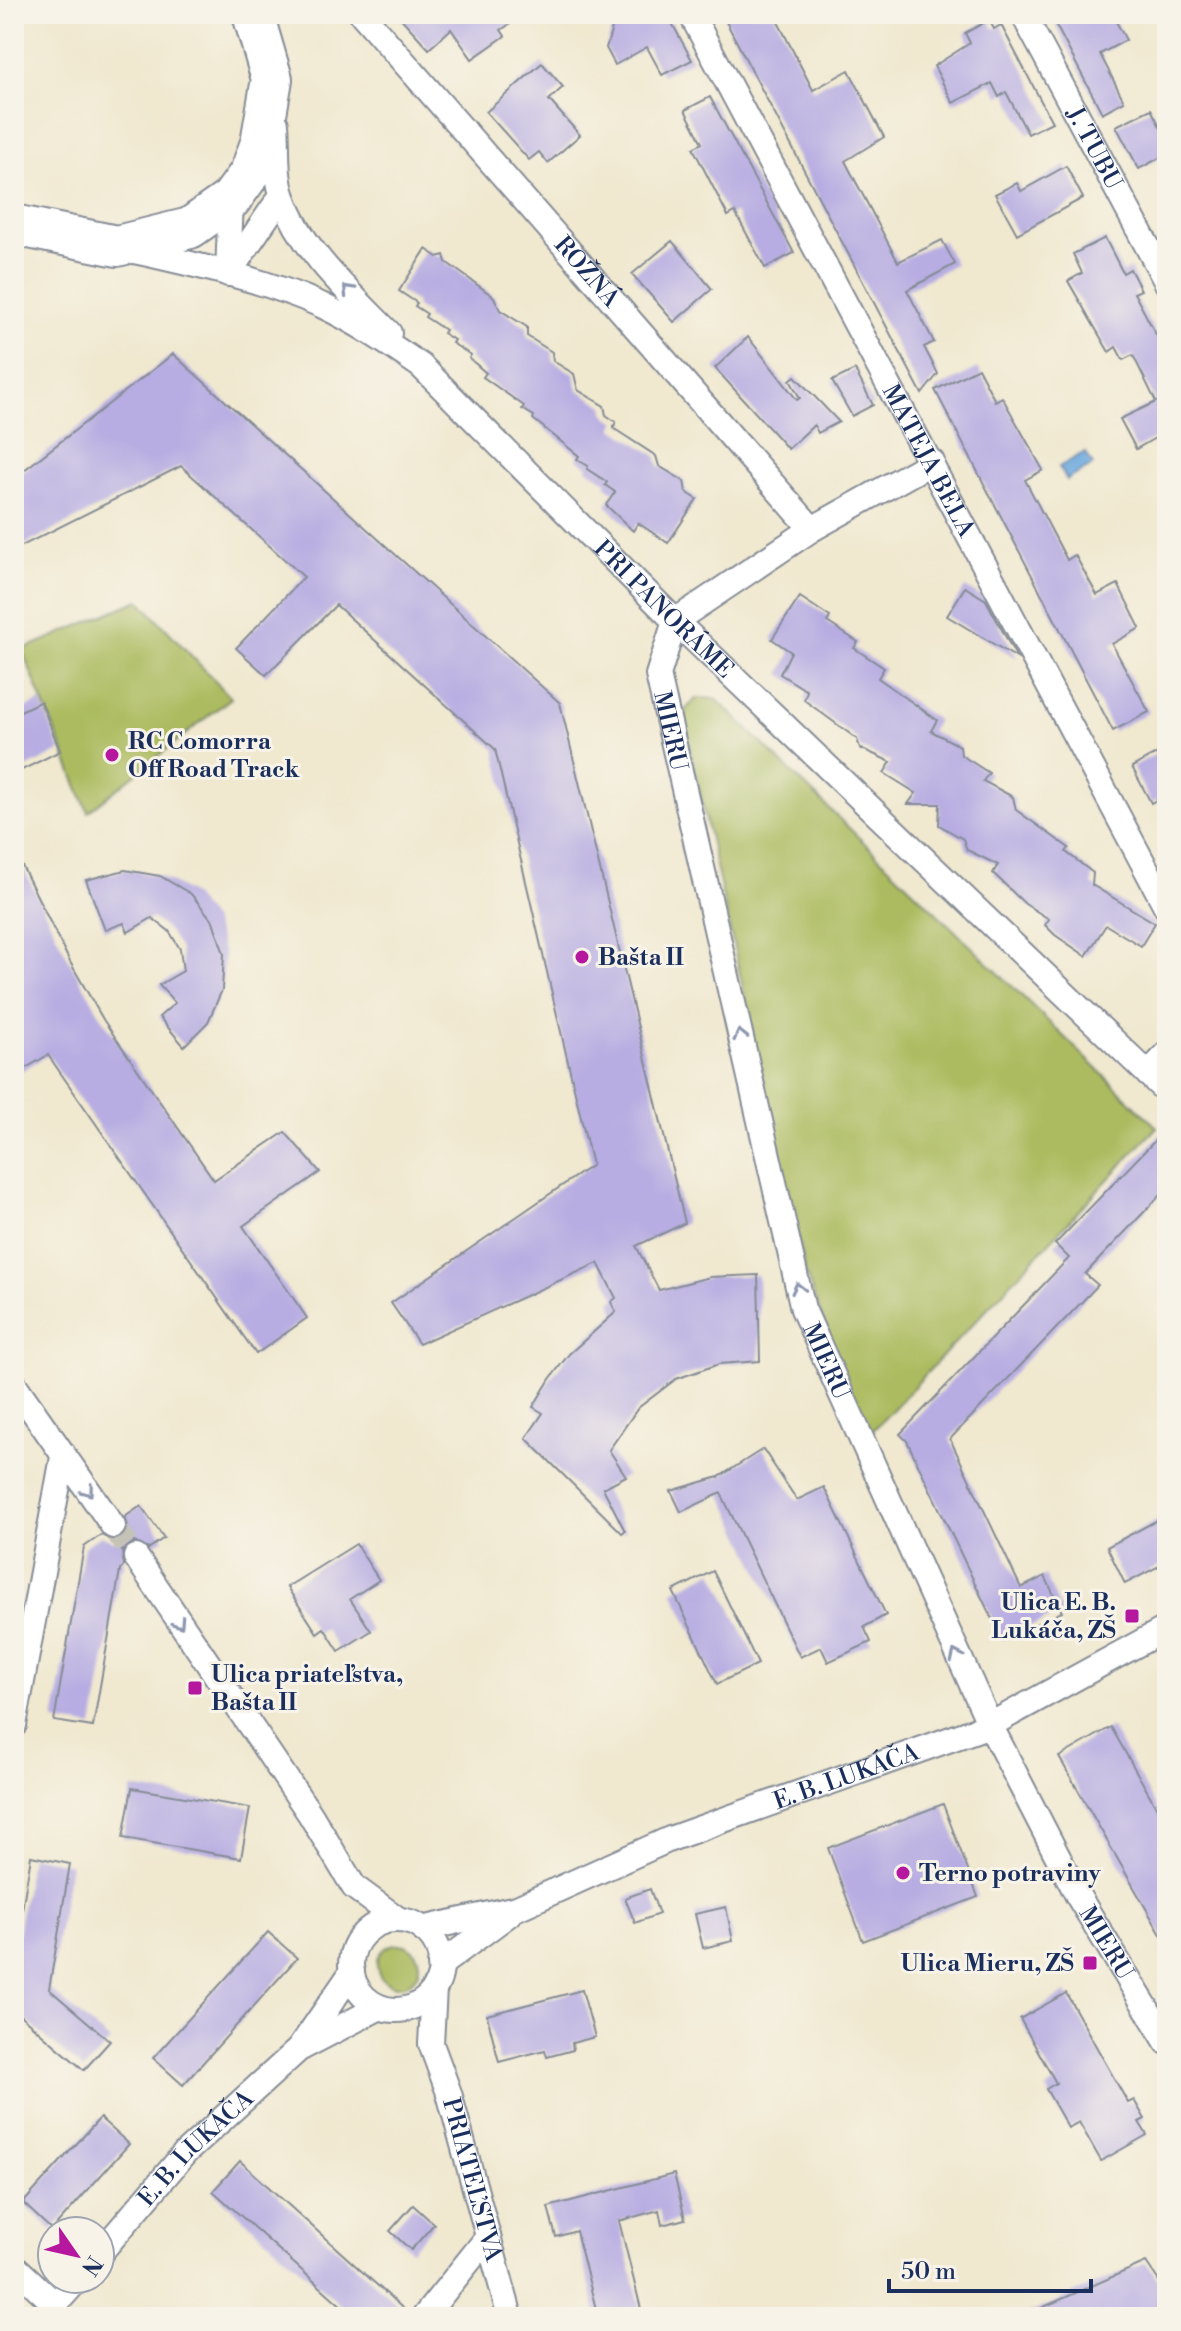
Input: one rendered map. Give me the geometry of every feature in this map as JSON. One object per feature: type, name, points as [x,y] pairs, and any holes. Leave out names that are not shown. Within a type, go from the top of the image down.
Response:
[{"type":"main road","points":[[14,225],[117,246],[190,228],[231,199],[250,173],[261,143],[272,79],[253,14]]},
{"type":"street","name":"ROŽNÁ","points":[[362,14],[812,529]]},
{"type":"street","name":"MATEJA BELA","points":[[691,14],[1167,908]]},
{"type":"street","name":"J. TUBU","points":[[1023,14],[1167,283]]},
{"type":"street","points":[[272,79],[282,195],[301,233],[325,266],[421,366]]},
{"type":"street","points":[[228,274],[282,195]]},
{"type":"street","points":[[228,274],[231,199]]},
{"type":"street","name":"PRI PANORÁME","points":[[117,246],[228,274],[320,305],[385,340],[421,366],[675,621],[1167,1092]]},
{"type":"street","points":[[675,621],[812,529],[932,462]]},
{"type":"street","name":"MIERU","points":[[675,621],[658,675],[803,1309],[990,1725],[1078,1896],[1167,2042]]},
{"type":"street","points":[[1148,1074],[1167,1054]]},
{"type":"street","points":[[14,1384],[113,1526]]},
{"type":"street","points":[[14,1725],[63,1457]]},
{"type":"street","points":[[136,1557],[310,1814],[354,1887],[399,1920],[422,1929],[435,1945],[437,1977],[417,2004],[384,2008]]},
{"type":"street","name":"E. B. LUKÁČA","points":[[422,1929],[517,1908],[670,1839],[990,1725],[1167,1628]]},
{"type":"street","points":[[354,1887],[356,1944],[352,1972],[363,1995],[431,2044]]},
{"type":"street","name":"E. B. LUKÁČA","points":[[437,1977],[517,1908]]},
{"type":"street","points":[[356,1944],[372,1927],[399,1920]]},
{"type":"street","name":"E. B. LUKÁČA","points":[[116,2234],[185,2153],[299,2049],[352,1972]]},
{"type":"street","name":"PRIATEĽSTVA","points":[[437,1977],[431,2044],[449,2093],[510,2317]]},
{"type":"street","name":"E. B. LUKÁČA","points":[[299,2049],[384,2008]]},
{"type":"street","points":[[424,2317],[488,2237]]},
{"type":"street","points":[[14,2266],[50,2311],[64,2295]]},
{"type":"green space","name":"RC Comorra Off Road Track","points":[[139,600],[231,698],[88,812],[22,650]]},
{"type":"green space","points":[[697,698],[716,699],[1157,1127],[866,1438],[806,1274],[687,735],[685,710]]},
{"type":"green space","points":[[398,1944],[413,1950],[419,1965],[413,1980],[398,1986],[383,1980],[377,1965],[383,1950]]},
{"type":"water","points":[[1085,452],[1093,465],[1067,480],[1059,467]]},
{"type":"building","points":[[397,14],[525,14],[501,30],[505,36],[472,59],[451,29],[429,49]]},
{"type":"building","points":[[604,14],[667,14],[692,60],[662,75],[647,47],[615,65],[606,48],[612,28]]},
{"type":"building","points":[[722,14],[774,14],[813,90],[849,70],[884,137],[845,161],[898,262],[942,240],[955,264],[907,290],[934,342],[924,347],[938,374],[922,394]]},
{"type":"building","points":[[1050,14],[1112,14],[1126,40],[1100,54],[1124,101],[1102,113]]},
{"type":"building","points":[[989,20],[994,29],[1001,25],[1052,122],[1028,134],[1006,92],[999,97],[992,83],[953,103],[934,66],[970,43],[965,33]]},
{"type":"building","points":[[542,63],[563,87],[549,100],[580,135],[548,163],[539,152],[529,160],[486,112]]},
{"type":"building","points":[[710,97],[794,253],[765,268],[735,212],[728,216],[693,148],[702,143],[685,110]]},
{"type":"building","points":[[1151,109],[1167,140],[1167,154],[1139,169],[1116,126]]},
{"type":"building","points":[[1066,166],[1083,198],[1017,234],[995,194],[1017,183],[1021,191]]},
{"type":"building","points":[[1105,238],[1123,273],[1130,269],[1141,290],[1134,293],[1161,344],[1167,341],[1167,431],[1136,449],[1120,419],[1156,402],[1133,355],[1123,360],[1116,347],[1109,352],[1068,281],[1082,273],[1073,254]]},
{"type":"building","points":[[672,241],[712,289],[674,322],[632,274]]},
{"type":"building","points":[[426,249],[438,257],[444,255],[446,262],[494,297],[500,310],[527,327],[527,336],[552,352],[553,361],[574,374],[578,390],[604,406],[606,415],[616,422],[613,428],[656,456],[659,466],[684,481],[686,492],[697,499],[668,543],[638,523],[633,531],[606,505],[615,492],[605,485],[607,482],[587,469],[588,466],[577,459],[579,456],[522,409],[524,406],[483,377],[486,373],[469,358],[471,355],[452,343],[454,340],[443,333],[445,330],[425,317],[427,314],[415,306],[417,303],[399,291]]},
{"type":"building","points":[[748,337],[797,400],[800,398],[790,380],[795,376],[839,422],[818,433],[814,425],[788,449],[715,368]]},
{"type":"building","name":"Bašta II","points":[[173,354],[560,703],[685,1223],[636,1246],[659,1290],[710,1277],[758,1275],[760,1361],[719,1364],[676,1379],[638,1408],[609,1450],[626,1476],[603,1488],[625,1531],[622,1533],[526,1438],[543,1413],[533,1407],[550,1379],[569,1354],[616,1312],[611,1302],[616,1298],[598,1263],[419,1344],[391,1303],[592,1165],[495,749],[336,605],[266,675],[236,648],[304,577],[181,466],[14,550],[14,478]]},
{"type":"building","points":[[978,368],[995,401],[1002,397],[1043,470],[1025,480],[1067,560],[1075,555],[1097,595],[1118,584],[1140,628],[1112,644],[1149,712],[1113,731],[935,390]]},
{"type":"building","points":[[855,370],[873,405],[852,416],[832,381]]},
{"type":"building","points":[[965,587],[986,600],[1017,658],[947,616]]},
{"type":"building","points":[[800,597],[830,617],[827,622],[858,642],[854,648],[884,668],[878,678],[937,720],[931,731],[960,746],[961,755],[989,773],[983,781],[1013,797],[1016,810],[1069,848],[1066,852],[1093,873],[1092,885],[1155,923],[1141,946],[1106,925],[1086,956],[1055,935],[1045,925],[1049,919],[1025,904],[993,873],[998,865],[967,850],[963,839],[939,825],[940,804],[908,804],[916,793],[884,773],[891,762],[860,748],[857,739],[804,700],[807,691],[780,674],[791,652],[772,639]]},
{"type":"building","points":[[41,701],[60,751],[14,774],[14,714]]},
{"type":"building","points":[[1167,748],[1167,795],[1151,803],[1132,767]]},
{"type":"building","points":[[14,850],[70,962],[104,1021],[214,1180],[285,1132],[320,1172],[243,1226],[307,1318],[256,1354],[48,1055],[14,1075]]},
{"type":"building","points":[[125,870],[160,876],[191,894],[213,921],[224,954],[222,990],[208,1022],[184,1046],[159,1017],[175,1003],[159,985],[183,971],[180,949],[169,931],[152,918],[128,932],[124,923],[105,930],[86,880]]},
{"type":"building","points":[[1167,1128],[1167,1188],[1085,1274],[1098,1285],[950,1439],[1021,1588],[1045,1576],[1062,1612],[1002,1640],[907,1441],[900,1434],[1069,1258],[1055,1244]]},
{"type":"building","points":[[763,1449],[797,1500],[824,1487],[886,1615],[864,1627],[871,1642],[828,1662],[821,1647],[800,1657],[721,1493],[681,1512],[671,1491],[719,1477]]},
{"type":"building","points":[[141,1506],[164,1538],[148,1549],[134,1542],[122,1551],[124,1566],[120,1570],[93,1727],[54,1721],[84,1547],[101,1535],[114,1541],[122,1538],[128,1526],[125,1517]]},
{"type":"building","points":[[1167,1515],[1167,1562],[1125,1584],[1107,1547]]},
{"type":"building","points":[[356,1544],[379,1580],[350,1599],[371,1631],[339,1651],[324,1628],[317,1633],[287,1587]]},
{"type":"building","points":[[713,1571],[758,1664],[717,1684],[673,1591]]},
{"type":"building","points":[[1111,1727],[1167,1826],[1167,1945],[1059,1757]]},
{"type":"building","points":[[132,1788],[250,1808],[241,1858],[123,1838]]},
{"type":"building","name":"Terno potraviny","points":[[943,1804],[978,1897],[863,1941],[828,1848]]},
{"type":"building","points":[[31,1856],[70,1864],[49,1989],[110,2041],[84,2070],[14,2010],[14,1958]]},
{"type":"building","points":[[650,1889],[659,1914],[635,1923],[625,1898]]},
{"type":"building","points":[[726,1907],[733,1941],[703,1948],[695,1914]]},
{"type":"building","points":[[268,1932],[297,1958],[183,2085],[153,2058]]},
{"type":"building","points":[[582,1990],[595,2037],[572,2043],[573,2050],[547,2057],[545,2050],[499,2062],[487,2015]]},
{"type":"building","points":[[1066,1993],[1128,2103],[1134,2100],[1145,2119],[1139,2122],[1147,2135],[1101,2161],[1079,2122],[1068,2128],[1046,2089],[1056,2083],[1020,2019]]},
{"type":"building","points":[[100,2118],[129,2144],[65,2215],[36,2215],[23,2203]]},
{"type":"building","points":[[240,2161],[409,2317],[354,2317],[213,2191]]},
{"type":"building","points":[[674,2174],[685,2219],[662,2225],[659,2210],[619,2221],[643,2317],[598,2317],[576,2231],[556,2237],[548,2207]]},
{"type":"building","points":[[413,2205],[434,2224],[411,2250],[390,2231]]},
{"type":"building","points":[[1146,2262],[1167,2293],[1167,2317],[1021,2317]]},
{"type":"tunnel","points":[[113,1526],[136,1557]]},
{"type":"place","name":"RC Comorra Off Road Track","points":[[112,755]]},
{"type":"place","name":"Bašta II","points":[[582,957]]},
{"type":"place","name":"Ulica E. B. Lukáča, ZŠ","points":[[1132,1616]]},
{"type":"place","name":"Ulica priateľstva, Bašta II","points":[[195,1688]]},
{"type":"place","name":"Terno potraviny","points":[[903,1873]]},
{"type":"place","name":"Ulica Mieru, ZŠ","points":[[1090,1963]]}]
